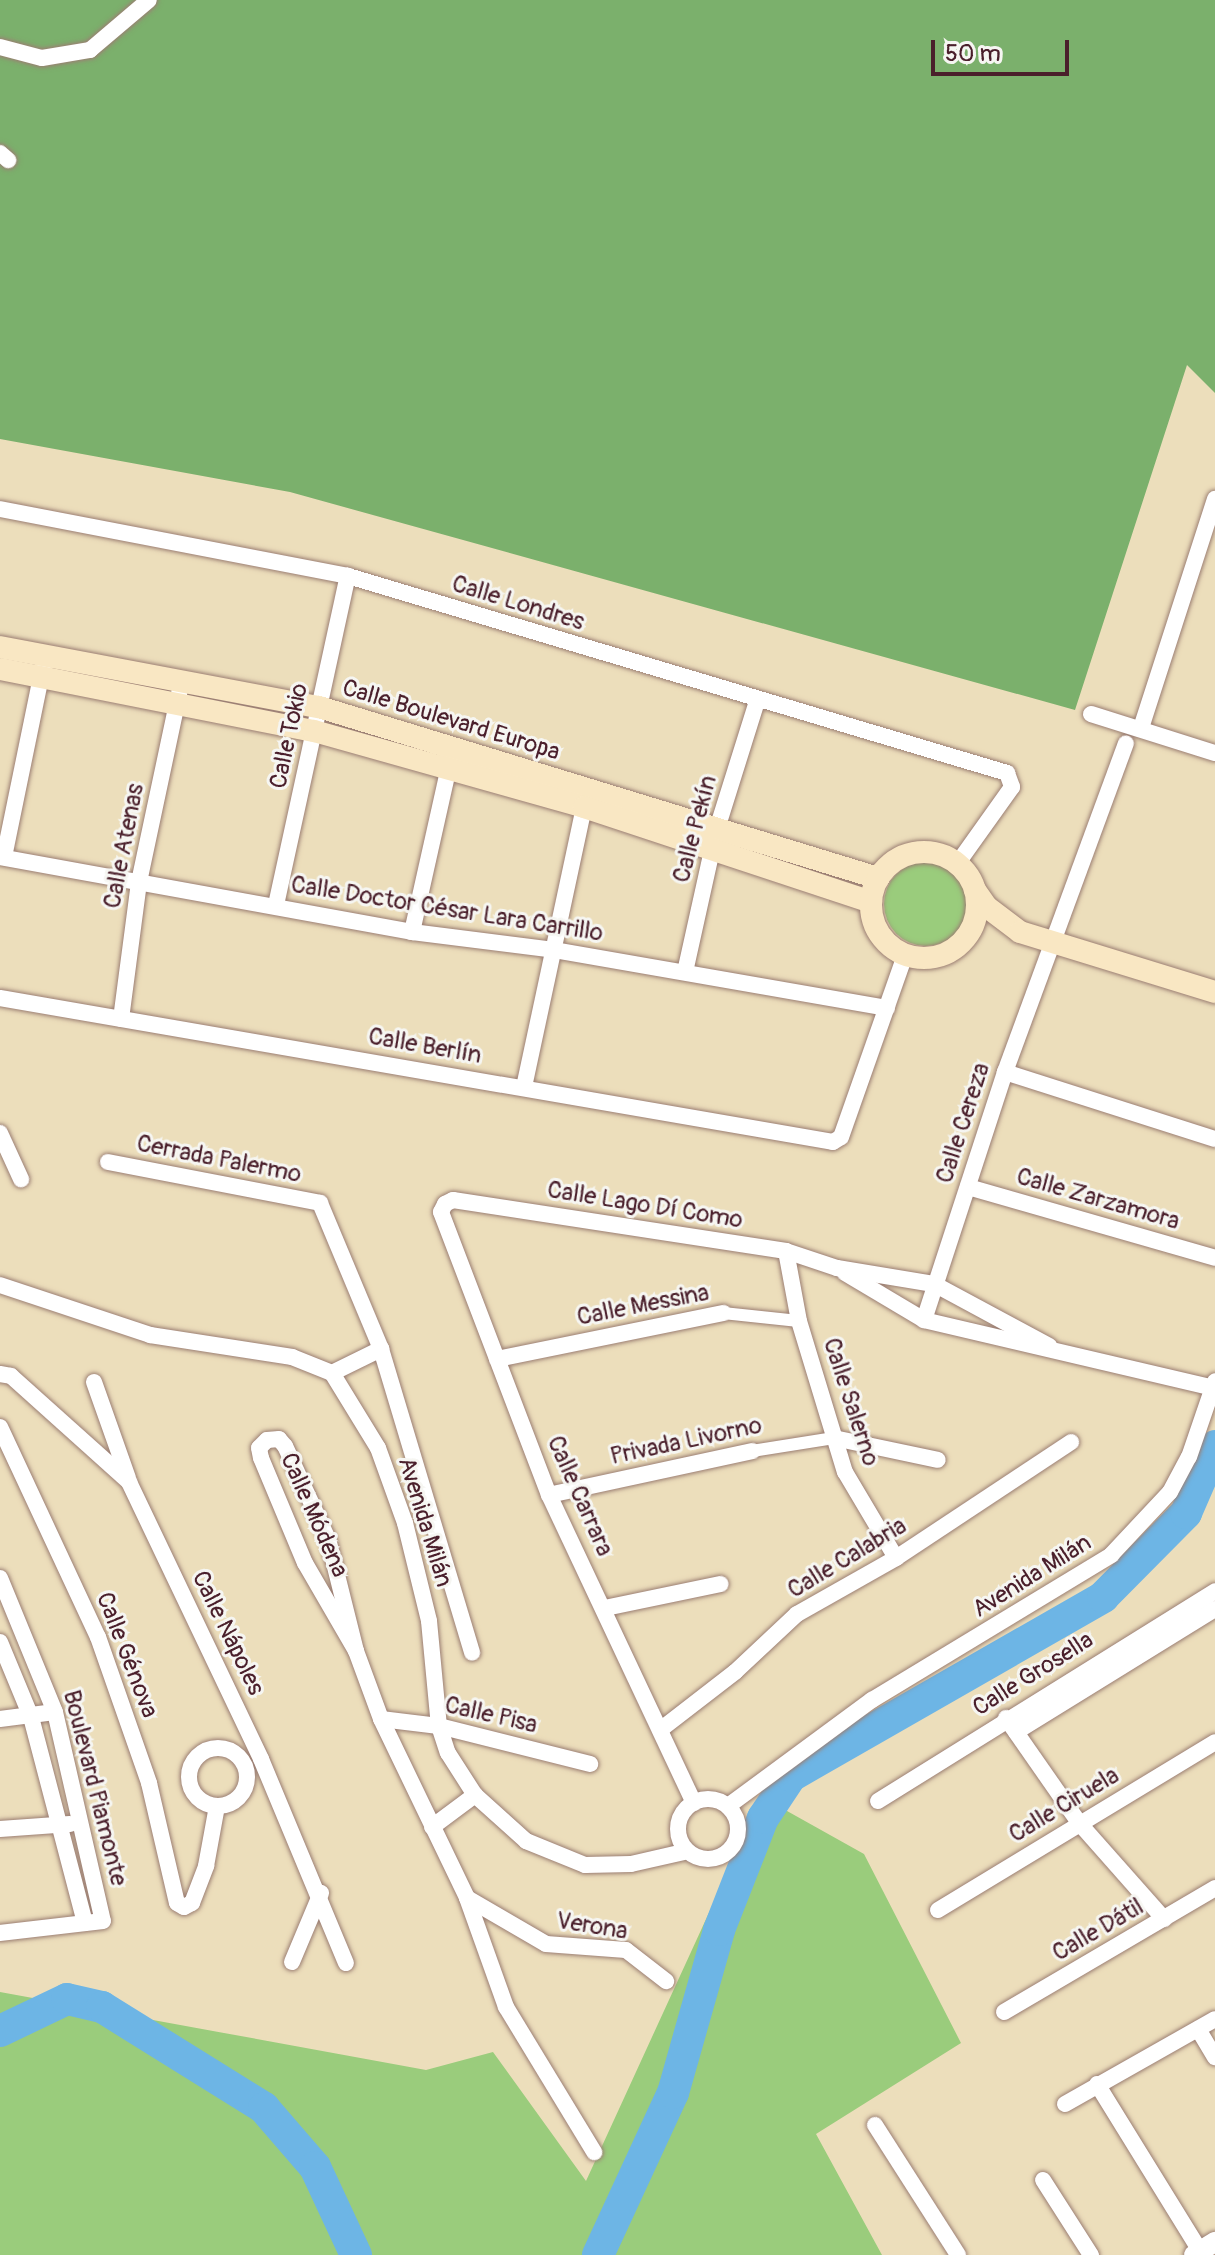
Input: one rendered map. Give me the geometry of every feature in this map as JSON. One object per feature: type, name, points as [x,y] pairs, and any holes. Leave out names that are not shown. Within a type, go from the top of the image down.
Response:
[{"type":"main road","name":"Calle Boulevard Europa","points":[[0,647],[43,667]]},
{"type":"main road","name":"Calle Boulevard Europa","points":[[0,669],[43,667],[179,693],[314,731],[451,758]]},
{"type":"main road","name":"Calle Boulevard Europa","points":[[179,693],[319,707],[451,758],[586,798],[871,902]]},
{"type":"main road","name":"Calle Boulevard Europa","points":[[713,842],[791,850],[878,878]]},
{"type":"main road","points":[[785,872],[791,850]]},
{"type":"main road","points":[[975,890],[975,919],[966,937],[939,956],[905,955],[879,934],[871,902],[878,878],[890,865],[923,852],[957,864],[987,907],[1020,932],[1215,992]]},
{"type":"main road","points":[[966,937],[1020,932]]},
{"type":"street","points":[[0,47],[42,58],[90,50],[145,2]]},
{"type":"street","points":[[1141,728],[1215,499]]},
{"type":"street","name":"Calle Londres","points":[[0,509],[348,576],[757,701],[1007,773],[1012,779],[957,864]]},
{"type":"street","name":"Calle Tokio","points":[[276,905],[348,576]]},
{"type":"street","points":[[2,857],[43,667]]},
{"type":"street","name":"Calle Atenas","points":[[121,1019],[139,882],[179,693]]},
{"type":"street","name":"Calle Pekín","points":[[685,972],[713,842],[757,701]]},
{"type":"street","points":[[1091,714],[1215,753]]},
{"type":"street","name":"Calle Cereza","points":[[924,1320],[1005,1072],[1126,744]]},
{"type":"street","points":[[412,932],[451,758]]},
{"type":"street","points":[[524,1087],[586,798]]},
{"type":"street","name":"Calle Doctor César Lara Carrillo","points":[[2,857],[412,932],[554,950],[887,1008]]},
{"type":"street","points":[[887,1008],[905,955]]},
{"type":"street","name":"Calle Berlín","points":[[0,998],[833,1142],[841,1137],[887,1008]]},
{"type":"street","points":[[1005,1072],[1215,1139]]},
{"type":"street","points":[[0,1133],[21,1179]]},
{"type":"street","name":"Cerrada Palermo","points":[[108,1162],[320,1203],[381,1349]]},
{"type":"street","name":"Calle Zarzamora","points":[[968,1187],[1215,1258]]},
{"type":"street","name":"Calle Lago Dí Como","points":[[445,1204],[453,1200],[786,1251],[837,1268],[934,1284],[1049,1346]]},
{"type":"street","name":"Calle Carrara","points":[[445,1204],[441,1212],[549,1495],[605,1608],[694,1803]]},
{"type":"street","name":"Calle Salerno","points":[[786,1251],[799,1321],[845,1472],[896,1558]]},
{"type":"street","name":"Calle Lago Dí Como","points":[[837,1268],[924,1320],[1049,1346]]},
{"type":"street","points":[[0,1285],[150,1335],[292,1357],[332,1373],[381,1349],[429,1518],[472,1653]]},
{"type":"street","name":"Calle Messina","points":[[497,1359],[723,1313],[799,1321]]},
{"type":"street","points":[[1049,1346],[1214,1385]]},
{"type":"street","name":"Avenida Milán","points":[[332,1373],[378,1448],[405,1523],[429,1621],[439,1726],[448,1753],[475,1795],[526,1841],[585,1865],[631,1864],[688,1851]]},
{"type":"street","name":"Calle Nápoles","points":[[0,1374],[11,1376],[129,1482],[261,1759],[321,1893],[346,1963]]},
{"type":"street","points":[[94,1382],[129,1482]]},
{"type":"street","name":"Avenida Milán","points":[[728,1806],[872,1700],[1111,1555],[1170,1492],[1214,1385]]},
{"type":"street","name":"Calle Génova","points":[[0,1427],[98,1637],[149,1783],[177,1903],[184,1907],[192,1903],[206,1866],[217,1806]]},
{"type":"street","points":[[834,1438],[938,1460]]},
{"type":"street","name":"Privada Livorno","points":[[549,1495],[752,1451],[834,1438]]},
{"type":"street","name":"Calle Módena","points":[[356,1651],[305,1563],[261,1458],[259,1448],[267,1440],[279,1439],[285,1446],[328,1539],[356,1651],[381,1719],[467,1898],[506,2007],[594,2152]]},
{"type":"street","name":"Calle Calabria","points":[[660,1730],[735,1672],[797,1614],[896,1558],[1071,1442]]},
{"type":"street","points":[[405,1523],[429,1518]]},
{"type":"street","name":"Boulevard Piamonte","points":[[0,1578],[6,1609],[55,1712],[84,1821],[103,1921],[85,1923],[31,1717],[0,1642]]},
{"type":"street","points":[[605,1608],[721,1584]]},
{"type":"street","name":"Calle Grosella","points":[[1011,1725],[1215,1591]]},
{"type":"street","name":"Calle Grosella","points":[[878,1801],[1215,1609]]},
{"type":"street","points":[[0,1719],[55,1712]]},
{"type":"street","name":"Calle Pisa","points":[[381,1719],[439,1726],[590,1764]]},
{"type":"street","points":[[1011,1725],[1080,1824],[1164,1919]]},
{"type":"street","name":"Calle Ciruela","points":[[938,1910],[1215,1742]]},
{"type":"street","points":[[219,1748],[230,1750],[245,1766],[244,1789],[228,1804],[217,1806],[206,1804],[190,1787],[191,1765],[207,1750],[219,1748]]},
{"type":"street","points":[[245,1766],[261,1759]]},
{"type":"street","points":[[432,1827],[475,1795]]},
{"type":"street","points":[[712,1800],[728,1806],[738,1832],[730,1849],[704,1859],[688,1851],[679,1825],[694,1803],[712,1800]]},
{"type":"street","points":[[0,1829],[84,1821]]},
{"type":"street","name":"Calle Dátil","points":[[1004,2012],[1215,1888]]},
{"type":"street","points":[[292,1962],[321,1893]]},
{"type":"street","name":"Verona","points":[[467,1898],[546,1944],[626,1950],[666,1981]]},
{"type":"street","points":[[0,1933],[85,1923]]},
{"type":"street","points":[[1065,2104],[1215,2019]]},
{"type":"street","points":[[1198,2029],[1215,2057]]},
{"type":"street","points":[[1097,2084],[1203,2250]]},
{"type":"street","points":[[875,2125],[958,2255]]},
{"type":"street","points":[[1043,2180],[1091,2255]]},
{"type":"green space","points":[[0,0],[1215,0],[1215,393],[1187,365],[1075,710],[290,492],[0,439]]},
{"type":"green space","points":[[926,862],[942,865],[961,881],[968,904],[965,920],[949,939],[926,946],[910,943],[891,927],[884,904],[887,888],[903,869]]},
{"type":"green space","points":[[762,1797],[864,1854],[961,2043],[816,2134],[882,2255],[0,2255],[0,1992],[426,2070],[493,2052],[586,2181]]},
{"type":"waterway","points":[[598,2255],[673,2093],[719,1930],[763,1818],[791,1776],[1103,1597],[1186,1513],[1215,1446]]},
{"type":"waterway","points":[[0,2031],[67,1999],[102,2007],[264,2108],[315,2167],[356,2255]]}]
